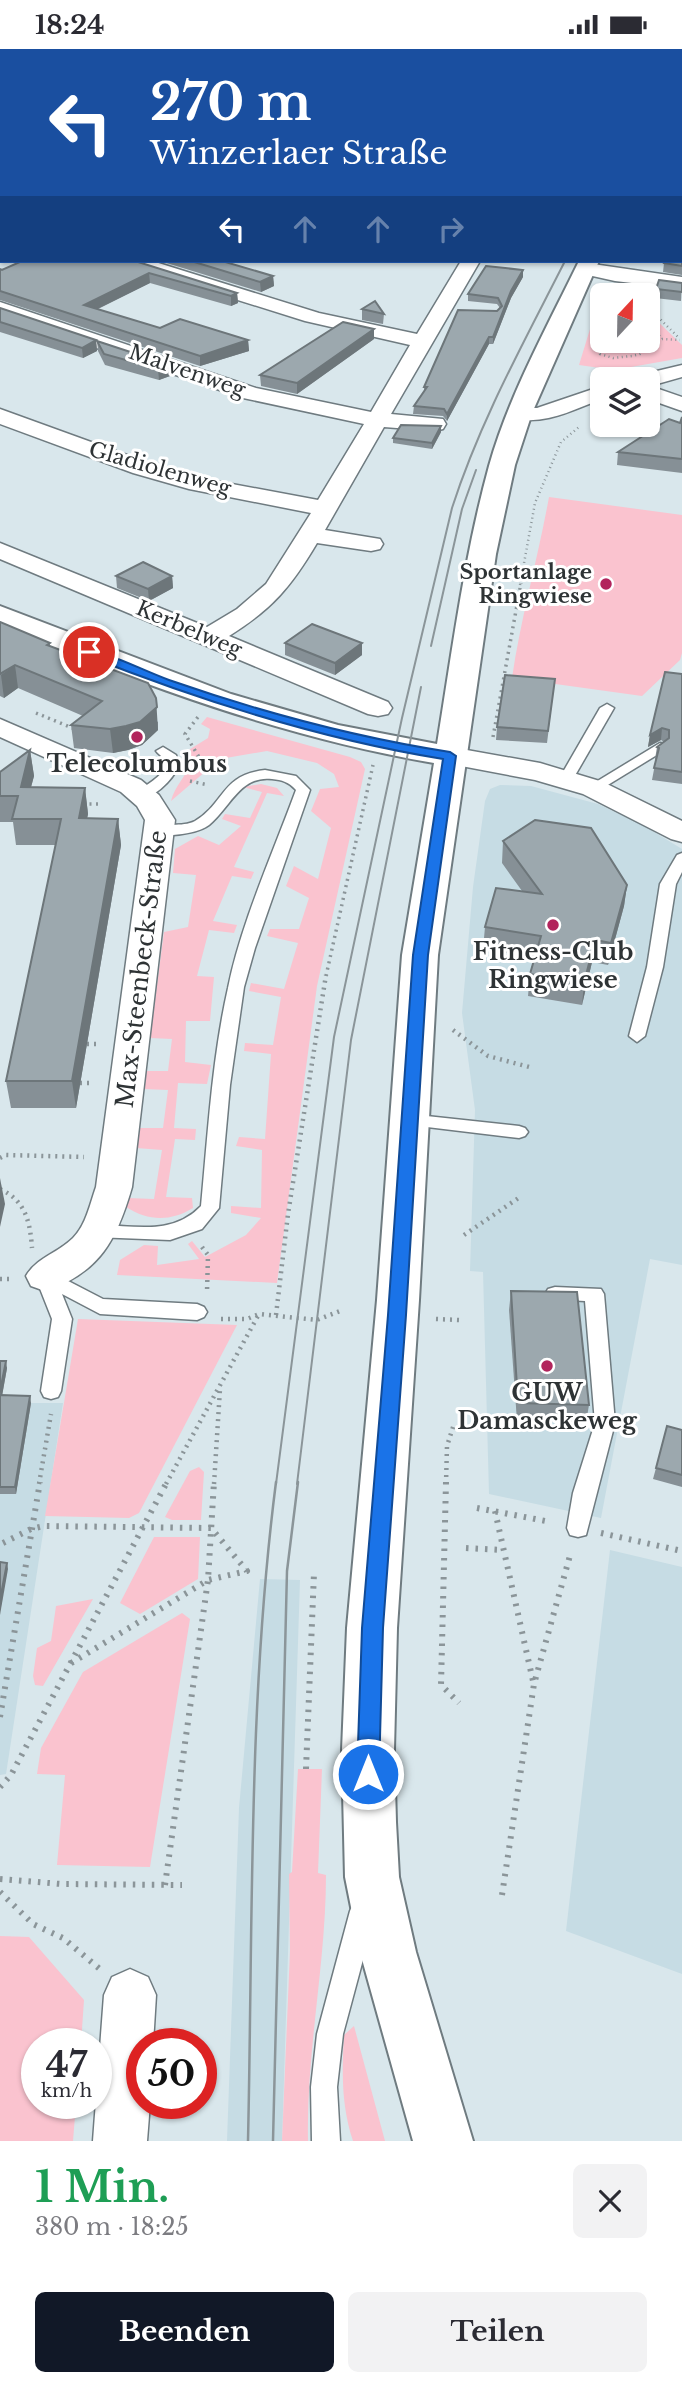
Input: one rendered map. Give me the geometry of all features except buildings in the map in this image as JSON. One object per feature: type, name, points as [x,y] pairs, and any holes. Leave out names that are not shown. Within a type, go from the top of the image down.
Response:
[{"type":"main road","points":[[443,2141],[388,1952],[372,1877],[368,1750],[372,1628],[397,1315],[420,955],[482,554],[502,465],[520,413],[587,265]]},
{"type":"main road","points":[[0,615],[128,669],[213,699],[359,740],[450,756]]},
{"type":"main road","points":[[418,2056],[472,2141]]},
{"type":"street","points":[[139,263],[322,321],[380,335],[422,341]]},
{"type":"street","points":[[210,637],[246,614],[275,589],[378,420],[469,263]]},
{"type":"street","points":[[587,265],[682,283]]},
{"type":"street","points":[[443,307],[466,309]]},
{"type":"street","name":"Malvenweg","points":[[0,308],[251,393],[378,420],[435,424]]},
{"type":"street","points":[[660,377],[682,371]]},
{"type":"street","points":[[520,413],[539,415],[590,396]]},
{"type":"street","points":[[660,396],[682,404]]},
{"type":"street","name":"Gladiolenweg","points":[[0,416],[141,468],[209,486],[323,508]]},
{"type":"street","points":[[309,535],[372,544]]},
{"type":"street","name":"Kerbelweg","points":[[0,550],[378,708]]},
{"type":"street","name":"Max-Steenbeck-Straße","points":[[0,727],[119,780],[128,799],[155,810],[160,820],[118,1165],[100,1231],[77,1258],[40,1267]]},
{"type":"street","points":[[450,756],[514,766],[580,783],[682,833]]},
{"type":"street","points":[[120,2141],[130,1995]]},
{"type":"lane","points":[[580,783],[607,708]]},
{"type":"lane","points":[[580,783],[660,747]]},
{"type":"lane","points":[[128,799],[166,776],[172,766],[171,758],[163,751]]},
{"type":"lane","points":[[100,1231],[170,1233],[204,1217],[210,1208],[221,1085],[236,988],[247,947],[303,790],[290,778],[253,775],[236,784],[202,823],[185,829],[160,831]]},
{"type":"lane","points":[[637,1036],[655,967],[668,884],[682,858]]},
{"type":"lane","points":[[408,1120],[519,1132]]},
{"type":"lane","points":[[40,1267],[87,1302],[111,1309],[205,1311]]},
{"type":"lane","points":[[40,1267],[62,1319],[52,1397]]},
{"type":"lane","points":[[530,1293],[594,1294],[605,1423],[584,1493],[578,1528]]},
{"type":"lane","points":[[326,2141],[324,2087],[330,2033],[372,1877]]},
{"type":"path","points":[[660,319],[681,341]]},
{"type":"path","points":[[660,337],[681,341]]},
{"type":"path","points":[[600,353],[620,358],[641,353]]},
{"type":"path","points":[[495,743],[492,739],[535,503],[561,442],[584,422]]},
{"type":"path","points":[[204,711],[185,734],[202,762],[190,781],[230,790]]},
{"type":"path","points":[[276,1315],[295,1165],[320,1004],[374,755]]},
{"type":"path","points":[[73,804],[128,799]]},
{"type":"path","points":[[453,1030],[488,1056],[533,1068]]},
{"type":"path","points":[[0,1157],[95,1157]]},
{"type":"path","points":[[0,1189],[9,1192],[23,1205],[30,1220],[40,1267]]},
{"type":"path","points":[[464,1235],[520,1197]]},
{"type":"path","points":[[186,1227],[208,1255],[205,1311],[247,1319],[260,1314],[317,1319],[340,1311]]},
{"type":"path","points":[[0,1787],[11,1775],[67,1666],[260,1314]]},
{"type":"path","points":[[436,1318],[458,1320]]},
{"type":"path","points":[[165,1885],[208,1580],[220,1386]]},
{"type":"path","points":[[0,1717],[52,1397]]},
{"type":"path","points":[[454,1424],[447,1446],[441,1685],[459,1703]]},
{"type":"path","points":[[495,1511],[534,1684]]},
{"type":"path","points":[[3,1543],[31,1529],[44,1526],[211,1528],[247,1570],[208,1580],[67,1666]]},
{"type":"path","points":[[502,1895],[534,1684],[578,1528]]},
{"type":"path","points":[[466,1548],[504,1550]]},
{"type":"path","points":[[306,1769],[314,1573]]},
{"type":"path","points":[[0,1879],[61,1884],[182,1885]]},
{"type":"path","points":[[0,1892],[33,1924],[63,1938],[130,1995]]},
{"type":"shaded area","points":[[660,324],[682,345],[682,358],[631,367],[579,365],[590,329],[590,353],[660,353]]},
{"type":"shaded area","name":"Sportanlage Ringwiese","points":[[549,497],[682,515],[682,653],[680,660],[642,696],[512,678]]},
{"type":"shaded area","points":[[207,717],[350,757],[361,762],[365,769],[317,986],[277,1283],[117,1275],[120,1260],[144,1245],[158,1246],[157,1265],[199,1259],[188,1244],[192,1241],[205,1257],[246,1235],[261,1218],[231,1213],[231,1206],[261,1208],[262,1150],[236,1146],[239,1137],[265,1139],[271,1054],[244,1051],[245,1043],[273,1045],[281,997],[249,991],[251,983],[284,989],[298,943],[267,936],[270,929],[299,929],[309,898],[286,886],[294,866],[318,879],[331,828],[311,811],[320,789],[339,787],[334,774],[317,763],[267,751],[220,759],[171,801],[192,760],[187,751],[208,738],[210,729],[201,724]]},
{"type":"shaded area","points":[[261,784],[277,788],[284,796],[267,793],[234,867],[254,872],[251,879],[232,876],[213,921],[237,925],[234,933],[209,930],[197,976],[214,977],[210,1021],[186,1021],[185,1062],[211,1065],[207,1084],[178,1083],[174,1128],[196,1129],[195,1140],[175,1139],[166,1197],[192,1198],[193,1208],[167,1218],[143,1215],[126,1207],[127,1198],[154,1199],[162,1150],[136,1148],[137,1128],[163,1128],[168,1090],[143,1089],[145,1071],[168,1071],[172,1039],[150,1038],[164,932],[188,927],[196,875],[173,873],[175,849],[198,836],[219,845],[241,826],[222,819],[225,814],[250,818],[262,792],[243,787]]},
{"type":"shaded area","points":[[500,785],[531,786],[598,804],[646,827],[682,849],[682,1265],[650,1259],[601,1518],[489,1494],[483,1272],[470,1271],[475,1110],[462,1013],[473,887],[485,801],[490,789]]},
{"type":"shaded area","points":[[78,1319],[237,1325],[139,1513],[129,1518],[45,1516]]},
{"type":"shaded area","points":[[31,1403],[63,1403],[6,1774],[0,1775],[0,1494],[16,1494]]},
{"type":"shaded area","points":[[199,1467],[204,1472],[201,1520],[172,1520],[165,1517],[190,1471]]},
{"type":"shaded area","points":[[154,1537],[200,1537],[198,1579],[140,1614],[120,1603]]},
{"type":"shaded area","points":[[610,1550],[682,1567],[682,1974],[566,1931]]},
{"type":"shaded area","points":[[260,1579],[300,1580],[282,2141],[227,2141],[239,1808]]},
{"type":"shaded area","points":[[93,1599],[43,1686],[35,1685],[33,1676],[37,1648],[51,1641],[56,1606]]},
{"type":"shaded area","points":[[182,1613],[190,1619],[150,1867],[57,1865],[65,1775],[37,1774],[41,1748],[83,1672]]},
{"type":"shaded area","points":[[298,1769],[322,1769],[318,1873],[326,1875],[325,1908],[310,2074],[308,2141],[282,2141],[290,1951],[289,1874],[292,1872]]},
{"type":"shaded area","points":[[0,1936],[29,1937],[84,2000],[82,2028],[21,2028],[21,2119],[75,2119],[73,2141],[0,2141]]},
{"type":"shaded area","points":[[354,2026],[385,2141],[353,2141],[349,2128],[343,2088],[343,2049],[344,2035]]},
{"type":"tram line","points":[[276,1484],[334,1037],[402,718],[452,508],[463,476],[504,382],[564,263]]},
{"type":"tram line","points":[[431,646],[462,509],[476,470]]},
{"type":"tram line","points":[[297,1484],[351,1040],[421,687]]},
{"type":"tram line","points":[[248,2141],[256,1729],[267,1564],[276,1482]]},
{"type":"tram line","points":[[273,2141],[287,1571],[298,1482]]},
{"type":"place","name":"Sportanlage Ringwiese","points":[[606,584]]},
{"type":"place","name":"Telecolumbus","points":[[137,737]]},
{"type":"place","name":"Fitness-Club Ringwiese","points":[[553,925]]},
{"type":"place","name":"GUW Damasckeweg","points":[[547,1366]]},
{"type":"route","points":[[89,652],[163,682],[266,715],[359,740],[450,756],[420,955],[397,1315],[372,1628],[368,1774]]}]
